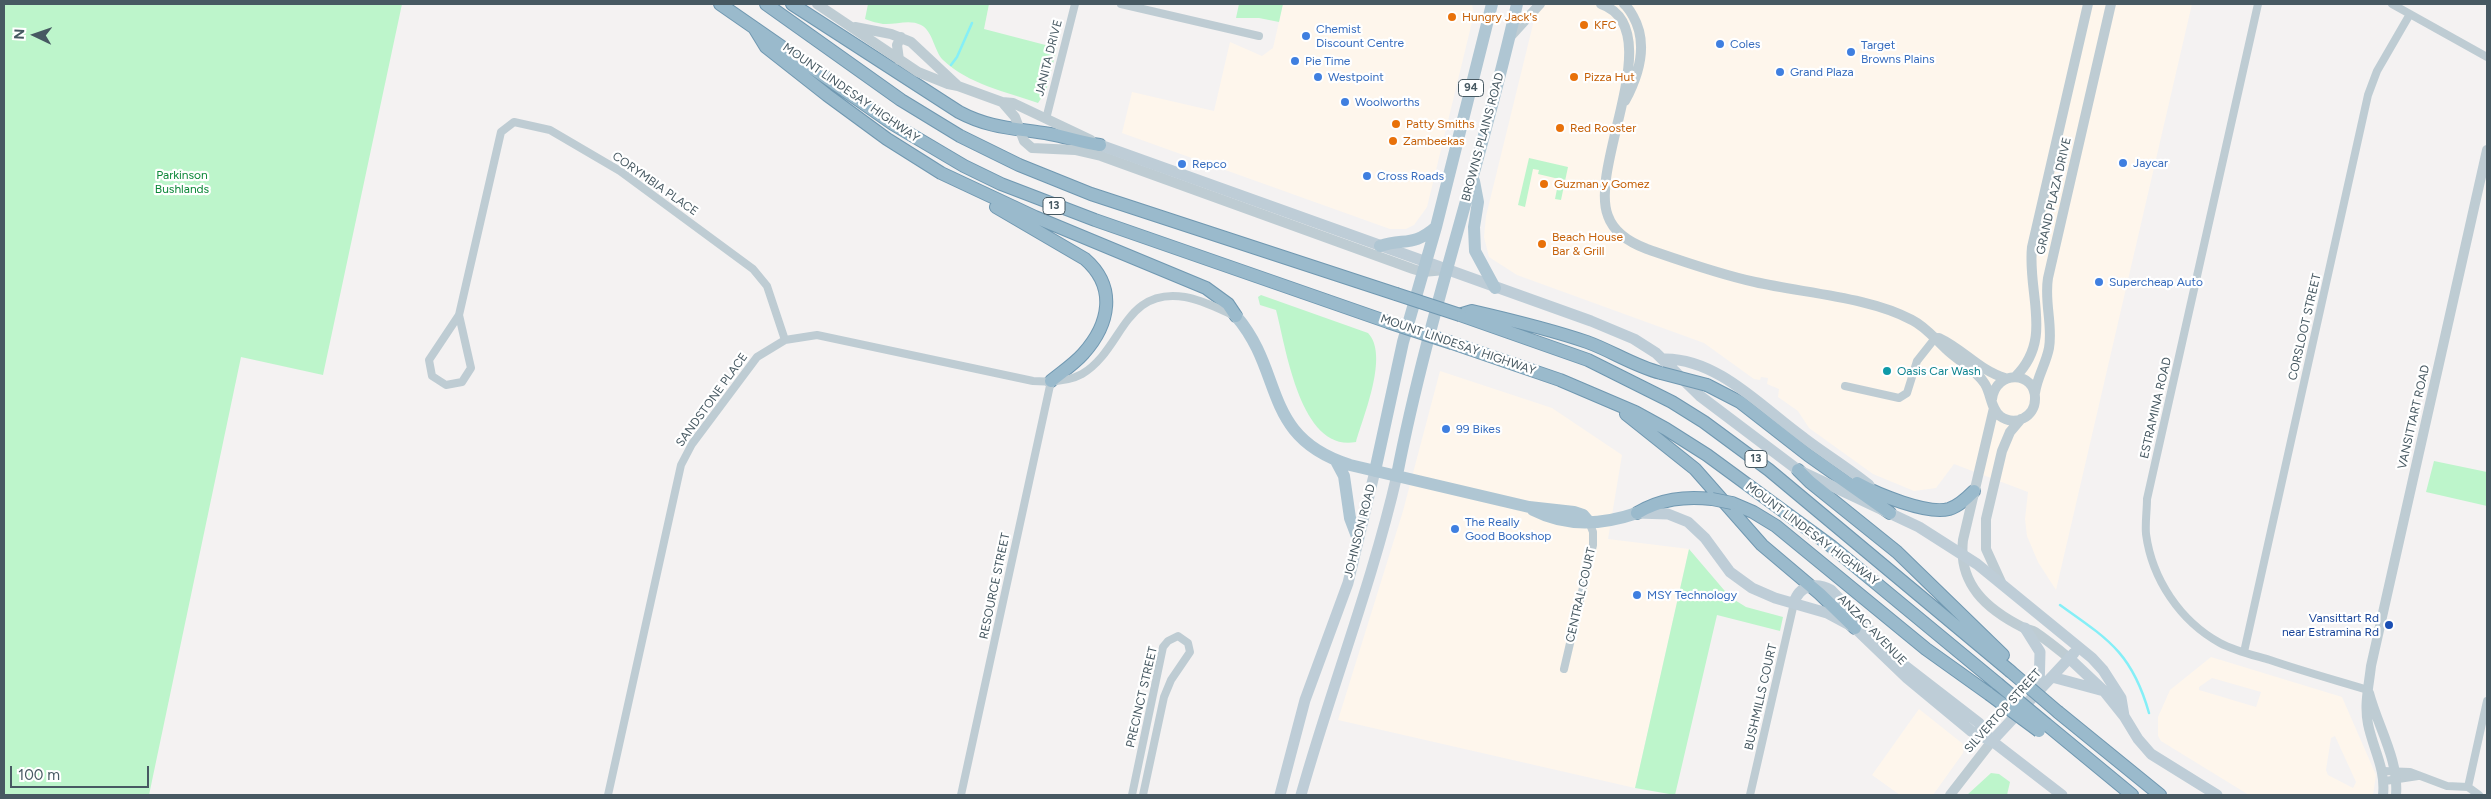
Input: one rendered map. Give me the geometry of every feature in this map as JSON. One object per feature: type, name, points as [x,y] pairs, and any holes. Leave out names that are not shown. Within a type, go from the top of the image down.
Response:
[{"type":"highway","name":"MOUNT LINDESAY HIGHWAY","points":[[720,4],[753,24],[893,124],[964,166],[1001,184],[1094,220],[1560,380],[1617,406],[1635,412],[1666,429],[1777,505],[1856,565],[1998,684],[2043,728],[2064,740],[2132,795]]},
{"type":"highway","name":"MOUNT LINDESAY HIGHWAY","points":[[766,4],[932,119],[1019,166],[1091,194],[1562,350],[1619,374],[1672,402],[1704,422],[1776,475],[2058,712],[2160,795]]},
{"type":"highway","points":[[792,4],[965,115],[989,126],[1100,146]]},
{"type":"highway","points":[[753,24],[766,47],[858,119],[919,160],[965,186],[1206,288],[1228,304],[1236,316]]},
{"type":"highway","points":[[965,186],[981,199],[1085,259],[1102,279],[1106,287],[1107,305],[1097,334],[1084,353],[1051,381]]},
{"type":"highway","points":[[1460,315],[1472,311],[1544,328],[1589,342],[1641,367],[1707,385],[1740,402],[1890,513]]},
{"type":"highway","points":[[1617,406],[1695,469],[1762,545],[1844,616],[1855,628]]},
{"type":"highway","points":[[1798,470],[1810,482],[1897,552],[2004,657],[2010,671]]},
{"type":"highway","points":[[1847,482],[1856,483],[1916,506],[1942,510],[1957,506],[1974,491]]},
{"type":"highway","points":[[1637,513],[1653,504],[1668,500],[1712,498],[1732,503],[1753,512],[1776,526],[1926,649],[1989,694],[2043,728]]},
{"type":"main road","name":"BROWNS PLAINS ROAD","points":[[1425,267],[1492,4]]},
{"type":"main road","name":"BROWNS PLAINS ROAD","points":[[1445,270],[1474,178],[1517,4]]},
{"type":"main road","points":[[1100,146],[1380,246],[1425,267],[1445,270],[1612,329],[1634,339],[1664,358],[1700,396],[1798,470],[1843,493],[1890,513],[1961,554],[2001,583],[2080,647],[2103,670],[2121,698],[2124,716]]},
{"type":"main road","points":[[1474,178],[1478,202],[1474,227],[1475,251],[1495,288]]},
{"type":"main road","points":[[1380,246],[1392,242],[1415,241],[1436,227]]},
{"type":"main road","name":"JOHNSON ROAD","points":[[1280,795],[1305,700],[1348,583],[1403,342],[1425,267]]},
{"type":"main road","name":"JOHNSON ROAD","points":[[1302,795],[1321,727],[1375,560],[1445,270]]},
{"type":"main road","points":[[1236,316],[1259,349],[1277,404],[1287,422],[1314,449],[1336,461],[1529,507],[1549,518],[1589,522]]},
{"type":"main road","points":[[1664,358],[1675,358],[1692,364],[1736,386],[1874,490]]},
{"type":"main road","points":[[1336,461],[1344,476],[1350,518],[1358,539]]},
{"type":"main road","name":"ANZAC AVENUE","points":[[1589,522],[1613,520],[1637,513],[1668,514],[1688,522],[1705,538],[1730,572],[1743,582],[1763,594],[1827,614],[1855,628],[1907,678],[1971,731],[1992,741],[2062,795]]},
{"type":"main road","points":[[1794,603],[1803,589],[1810,586]]},
{"type":"main road","name":"ANZAC AVENUE","points":[[1810,586],[1821,586],[1831,590],[1904,665],[1979,723],[1992,741]]},
{"type":"main road","points":[[2025,628],[2040,652],[2040,691]]},
{"type":"main road","name":"SILVERTOP STREET","points":[[1992,741],[2080,647]]},
{"type":"main road","points":[[2069,658],[2104,691],[2151,754],[2216,795]]},
{"type":"main road","points":[[2052,677],[2104,691]]},
{"type":"street","points":[[817,4],[918,72],[1002,102],[1014,103],[1100,146]]},
{"type":"street","name":"JANITA DRIVE","points":[[1046,119],[1075,4]]},
{"type":"street","points":[[1121,4],[1259,36]]},
{"type":"street","points":[[1510,37],[1540,4]]},
{"type":"street","points":[[1601,4],[1618,15],[1630,43],[1621,109],[1604,187],[1604,202],[1608,217],[1618,232],[1636,245],[1699,268],[1754,282],[1886,309],[1913,320],[1936,337],[1950,343],[1995,375],[2028,382],[2035,394],[2036,400],[2031,412],[2010,432],[2002,451],[1986,518],[1986,549],[2001,583]]},
{"type":"street","points":[[1621,109],[1637,78],[1642,47],[1638,26],[1624,4]]},
{"type":"street","name":"GRAND PLAZA DRIVE","points":[[2010,378],[2027,365],[2035,346],[2037,322],[2031,274],[2032,246],[2088,4]]},
{"type":"street","name":"GRAND PLAZA DRIVE","points":[[2035,394],[2036,380],[2049,348],[2050,331],[2046,293],[2048,278],[2111,4]]},
{"type":"street","name":"ESTRAMINA ROAD","points":[[2258,4],[2147,499],[2146,525],[2153,562],[2165,591],[2182,613],[2200,629],[2220,643],[2244,652],[2368,690]]},
{"type":"street","points":[[2392,4],[2487,56]]},
{"type":"street","name":"CORSLOOT STREET","points":[[2244,652],[2368,95],[2377,71],[2410,14]]},
{"type":"street","points":[[852,26],[901,37],[916,46],[958,86]]},
{"type":"street","points":[[899,60],[897,45],[901,37]]},
{"type":"street","points":[[1002,102],[1015,117],[1024,140],[1032,148],[1075,150],[1101,156],[1425,267]]},
{"type":"street","name":"CORYMBIA PLACE","points":[[459,315],[471,368],[462,382],[446,385],[432,376],[429,360],[459,315],[500,132],[514,122],[550,130],[620,171],[753,270],[767,286],[785,340]]},
{"type":"street","name":"VANSITTART ROAD","points":[[2383,795],[2384,776],[2368,725],[2366,707],[2368,690],[2405,514],[2487,150]]},
{"type":"street","name":"SANDSTONE PLACE","points":[[608,795],[681,465],[692,444],[757,357],[785,340],[817,335],[1033,381],[1069,380],[1090,368],[1129,317],[1145,303],[1154,299],[1176,296],[1187,297],[1202,301],[1236,316]]},
{"type":"street","points":[[1845,386],[1900,398],[1907,392],[1917,361],[1936,337]]},
{"type":"street","points":[[1936,337],[1946,349],[1984,382],[1993,404],[2002,418],[2021,420]]},
{"type":"street","points":[[2010,378],[1995,387],[1961,554],[1964,570],[1973,589],[1987,604],[2033,631],[2069,658]]},
{"type":"street","name":"RESOURCE STREET","points":[[961,795],[1051,381]]},
{"type":"street","name":"CENTRAL COURT","points":[[1564,669],[1593,545],[1593,532],[1589,522]]},
{"type":"street","name":"BUSHMILLS COURT","points":[[1750,795],[1794,603]]},
{"type":"street","name":"PRECINCT STREET","points":[[1132,795],[1164,647],[1168,641],[1178,636],[1188,643],[1190,652],[1172,680],[1164,697],[1144,795]]},
{"type":"street","name":"VANSITTART ROAD","points":[[2368,690],[2376,718],[2394,761],[2396,795]]},
{"type":"street","points":[[2468,788],[2487,701]]},
{"type":"street","name":"SILVERTOP STREET","points":[[1950,795],[1992,741]]},
{"type":"street","points":[[2384,776],[2418,776],[2447,786],[2468,788],[2479,795]]},
{"type":"shaded area","points":[[1283,4],[1472,4],[1474,14],[1427,207],[1414,225],[1406,229],[1390,229],[1122,133],[1132,92],[1214,111],[1230,42],[1262,56],[1273,48]]},
{"type":"shaded area","points":[[1538,4],[2192,4],[2056,590],[2038,562],[2027,536],[2025,519],[2028,492],[1954,464],[1936,488],[1914,491],[1873,474],[1809,428],[1798,411],[1778,397],[1779,389],[1767,384],[1768,378],[1754,379],[1704,343],[1517,275],[1489,257],[1484,237],[1486,216]]},
{"type":"shaded area","points":[[1440,371],[1552,408],[1622,455],[1608,539],[1689,549],[1635,788],[1338,720],[1403,511]]},
{"type":"shaded area","points":[[2211,657],[2342,697],[2376,775],[2373,795],[2249,795],[2161,741],[2158,736],[2158,717],[2170,690]],"holes":[[[2212,678],[2261,692],[2256,707],[2199,690],[2199,687]],[[2335,736],[2356,782],[2353,788],[2328,775],[2326,770],[2331,738]]]},
{"type":"shaded area","points":[[1919,709],[1963,744],[1963,753],[1933,795],[1900,795],[1872,775]]},
{"type":"green space","name":"Parkinson Bushlands","points":[[4,4],[402,4],[323,375],[241,357],[149,795],[4,795]]},
{"type":"green space","points":[[868,4],[989,4],[984,29],[1057,48],[1046,91],[1038,103],[976,81],[943,60],[937,52],[931,36],[921,25],[907,22],[883,24],[865,19]]},
{"type":"green space","points":[[1239,4],[1283,4],[1279,22],[1259,18],[1236,18]]},
{"type":"green space","points":[[1529,158],[1568,167],[1561,200],[1555,199],[1559,179],[1538,174],[1539,170],[1533,169],[1525,207],[1518,205]]},
{"type":"green space","points":[[1261,295],[1368,333],[1374,343],[1376,370],[1369,401],[1356,442],[1337,441],[1321,431],[1309,415],[1291,371],[1276,310],[1260,305],[1258,297]]},
{"type":"green space","points":[[2434,461],[2487,472],[2487,506],[2426,492]]},
{"type":"green space","points":[[1689,549],[1730,597],[1746,607],[1783,617],[1780,631],[1717,615],[1675,795],[1635,788]]},
{"type":"green space","points":[[1991,773],[1999,774],[2010,782],[2007,795],[1967,795]]},
{"type":"waterway","points":[[951,65],[957,57],[972,23]]},
{"type":"waterway","points":[[2060,605],[2105,638],[2126,661],[2135,676],[2149,713]]},
{"type":"place","name":"Hungry Jack's","points":[[1452,17]]},
{"type":"place","name":"KFC","points":[[1584,25]]},
{"type":"place","name":"Chemist Discount Centre","points":[[1306,36]]},
{"type":"place","name":"Coles","points":[[1720,44]]},
{"type":"place","name":"Target Browns Plains","points":[[1851,52]]},
{"type":"place","name":"Pie Time","points":[[1295,61]]},
{"type":"place","name":"Grand Plaza","points":[[1780,72]]},
{"type":"place","name":"Westpoint","points":[[1318,77]]},
{"type":"place","name":"Pizza Hut","points":[[1574,77]]},
{"type":"place","name":"Woolworths","points":[[1345,102]]},
{"type":"place","name":"Patty Smiths","points":[[1396,124]]},
{"type":"place","name":"Red Rooster","points":[[1560,128]]},
{"type":"place","name":"Zambeekas","points":[[1393,141]]},
{"type":"place","name":"Jaycar","points":[[2123,163]]},
{"type":"place","name":"Repco","points":[[1182,164]]},
{"type":"place","name":"Cross Roads","points":[[1367,176]]},
{"type":"place","name":"Guzman y Gomez","points":[[1544,184]]},
{"type":"place","name":"Beach House Bar & Grill","points":[[1542,244]]},
{"type":"place","name":"Supercheap Auto","points":[[2099,282]]},
{"type":"place","name":"Oasis Car Wash","points":[[1887,371]]},
{"type":"place","name":"99 Bikes","points":[[1446,429]]},
{"type":"place","name":"The Really Good Bookshop","points":[[1455,529]]},
{"type":"place","name":"MSY Technology","points":[[1637,595]]},
{"type":"place","name":"Vansittart Rd near Estramina Rd","points":[[2389,625]]}]
